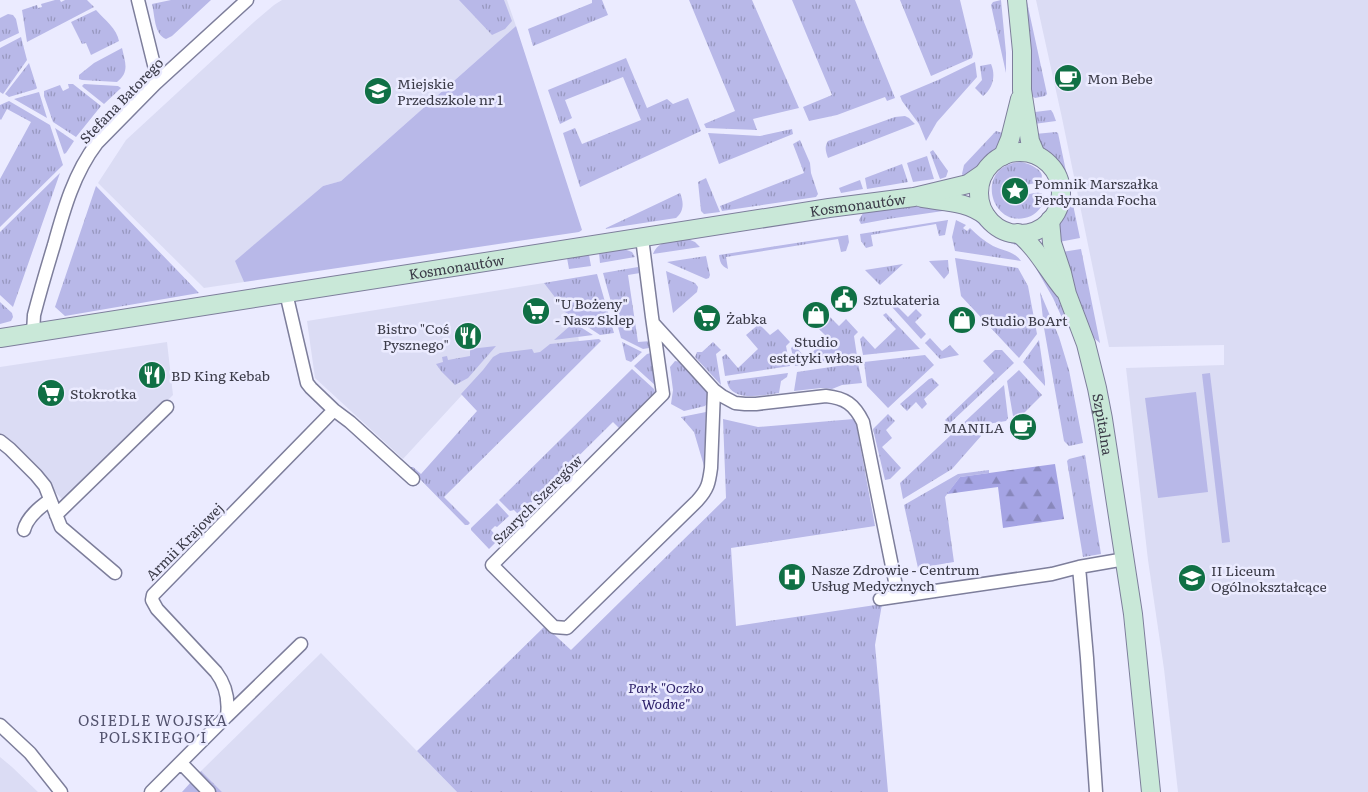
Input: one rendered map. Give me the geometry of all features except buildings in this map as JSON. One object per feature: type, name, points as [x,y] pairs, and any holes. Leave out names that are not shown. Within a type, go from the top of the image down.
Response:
[{"type":"street","points":[[138,0],[158,81]]},
{"type":"street","name":"Stefana Batorego","points":[[33,333],[34,315],[62,216],[80,169],[97,143],[158,81],[247,0]]},
{"type":"street","points":[[1017,0],[1022,51],[1022,90],[1030,140],[1036,155]]},
{"type":"street","points":[[1003,156],[1010,139],[1022,90]]},
{"type":"street","points":[[1019,152],[1036,155],[1049,165],[1058,180],[1060,191],[1059,203],[1055,212],[1050,220],[1032,231],[1018,233],[1000,228],[986,216],[980,203],[980,183],[984,173],[992,163],[1003,156],[1019,152]]},
{"type":"street","name":"Kosmonautów","points":[[0,338],[829,208],[914,197],[964,185],[984,173]]},
{"type":"street","name":"Kosmonautów","points":[[914,197],[962,203],[977,209],[986,216]]},
{"type":"street","name":"Szpitalna","points":[[1050,220],[1051,235],[1067,294],[1086,344],[1097,388],[1133,614],[1151,792]]},
{"type":"street","name":"Szpitalna","points":[[1018,233],[1029,243],[1067,294]]},
{"type":"street","name":"Szarych Szeregów","points":[[642,238],[663,394],[492,565],[554,627],[567,628],[706,490],[710,468],[714,390]]},
{"type":"street","points":[[286,293],[307,383],[334,410],[413,478]]},
{"type":"street","points":[[653,323],[714,390],[729,400],[745,404],[756,404],[826,396],[837,397],[845,400],[858,412],[863,422],[898,596]]},
{"type":"street","points":[[56,514],[167,406]]},
{"type":"street","name":"Armii Krajowej","points":[[228,716],[227,695],[222,680],[157,609],[152,600],[152,595],[334,410]]},
{"type":"street","points":[[0,441],[45,486],[61,527],[115,573]]},
{"type":"street","points":[[24,530],[27,522],[50,500]]},
{"type":"street","points":[[880,599],[1052,574],[1079,566],[1125,559]]},
{"type":"street","points":[[1079,566],[1096,792]]},
{"type":"street","points":[[151,792],[301,644]]},
{"type":"street","points":[[0,725],[30,753],[61,792]]},
{"type":"street","points":[[181,763],[209,792]]},
{"type":"shaded area","points":[[282,0],[507,0],[516,26],[341,181],[323,186],[236,261],[244,282],[204,288],[98,183],[126,140],[254,22]]},
{"type":"shaded area","points":[[1036,0],[1368,0],[1368,792],[1178,792],[1164,669],[1148,560],[1126,368],[1224,365],[1224,345],[1109,347]]},
{"type":"shaded area","points":[[569,279],[581,354],[485,370],[403,459],[315,378],[307,321]]},
{"type":"shaded area","points":[[167,342],[173,395],[64,501],[0,436],[0,367]]},
{"type":"shaded area","points":[[321,653],[457,792],[222,792],[201,771]]},
{"type":"shaded area","points":[[0,757],[12,767],[38,792],[0,792]]},
{"type":"green space","points":[[60,0],[61,2],[65,0],[87,0],[94,7],[27,42],[22,10],[37,5],[38,8],[42,7],[41,4]]},
{"type":"green space","points":[[171,0],[211,0],[172,36],[166,39],[162,37],[157,29],[152,4]]},
{"type":"green space","points":[[459,0],[504,0],[512,21],[505,29],[492,35]]},
{"type":"green space","points":[[592,0],[602,0],[608,15],[533,46],[528,29],[592,3]]},
{"type":"green space","points":[[689,0],[752,0],[799,108],[753,119],[757,130],[706,128],[704,124],[735,111]]},
{"type":"green space","points":[[792,0],[855,0],[895,98],[887,101],[885,97],[837,115],[809,121],[803,107],[832,95]]},
{"type":"green space","points":[[900,0],[960,0],[973,54],[972,58],[931,76]]},
{"type":"green space","points":[[1001,0],[1006,73],[991,5],[993,2]]},
{"type":"green space","points":[[1027,2],[1047,94],[1035,98],[1032,96]]},
{"type":"green space","points":[[96,10],[113,29],[119,41],[91,55],[86,43],[82,44],[71,22]]},
{"type":"green space","points":[[8,14],[13,15],[16,19],[19,33],[0,42],[0,18]]},
{"type":"green space","points":[[516,26],[582,230],[579,232],[244,282],[235,261],[323,186],[341,181]]},
{"type":"green space","points":[[21,37],[27,60],[3,94],[0,92],[0,48]]},
{"type":"green space","points":[[122,48],[126,66],[124,74],[117,82],[79,79],[79,75],[94,63]]},
{"type":"green space","points":[[626,58],[647,108],[667,99],[673,104],[688,98],[701,131],[580,187],[563,133],[575,128],[582,144],[641,120],[623,77],[565,100],[572,118],[560,124],[548,90]]},
{"type":"green space","points":[[975,62],[977,77],[937,122],[926,141],[919,124],[900,96]]},
{"type":"green space","points":[[29,63],[37,88],[9,97],[5,94]]},
{"type":"green space","points":[[991,64],[993,68],[993,82],[983,96],[975,88],[982,80],[980,66]]},
{"type":"green space","points":[[68,84],[73,84],[101,106],[76,137],[53,122],[44,96],[44,91],[60,85],[63,91],[69,88]]},
{"type":"green space","points":[[84,84],[118,86],[121,88],[104,104],[82,86]]},
{"type":"green space","points":[[39,92],[47,118],[14,99]]},
{"type":"green space","points":[[9,101],[50,125],[63,165],[0,227],[0,179],[31,122],[7,109],[1,120],[0,105]]},
{"type":"green space","points":[[1051,110],[1056,121],[1034,124],[1033,115],[1035,112]]},
{"type":"green space","points":[[905,116],[915,124],[828,158],[826,147],[828,141],[895,117]]},
{"type":"green space","points":[[55,128],[74,141],[64,154]]},
{"type":"green space","points":[[792,129],[793,134],[719,164],[708,133],[760,136]]},
{"type":"green space","points":[[996,131],[1006,134],[1001,144],[984,158],[974,171],[964,178],[962,174],[964,165]]},
{"type":"green space","points":[[1058,133],[1080,238],[1059,242],[1058,221],[1066,199],[1066,181],[1059,163],[1042,146],[1035,134]]},
{"type":"green space","points":[[800,140],[810,163],[811,173],[818,194],[816,197],[722,211],[720,206],[804,173],[793,144]]},
{"type":"green space","points":[[933,150],[948,171],[946,177],[940,179],[930,152]]},
{"type":"green space","points":[[927,156],[934,179],[913,182],[907,163]]},
{"type":"green space","points":[[1021,162],[1037,169],[1042,175],[1038,182],[1023,186],[1024,195],[1039,193],[1044,195],[1045,198],[1042,206],[1034,214],[1017,219],[1006,215],[997,207],[992,185],[996,174],[1006,166]]},
{"type":"green space","points":[[902,164],[908,182],[867,189],[865,178]]},
{"type":"green space","points":[[60,173],[13,307],[0,295],[0,232]]},
{"type":"green space","points":[[706,178],[720,212],[704,214],[701,211],[698,182]]},
{"type":"green space","points":[[860,180],[863,189],[841,193],[839,188]]},
{"type":"green space","points":[[96,186],[199,293],[65,316],[55,307]]},
{"type":"green space","points":[[680,193],[683,207],[681,213],[676,218],[604,229]]},
{"type":"green space","points":[[907,206],[951,208],[950,210],[861,224],[859,220],[863,213]]},
{"type":"green space","points":[[968,211],[995,232],[1013,239],[1021,247],[998,238],[984,229],[974,219],[965,214]]},
{"type":"green space","points":[[948,220],[945,235],[939,236],[936,224],[871,235],[873,246],[866,248],[861,241],[860,234]]},
{"type":"green space","points":[[956,220],[966,225],[963,228],[967,231],[970,228],[993,246],[1012,253],[1021,261],[955,251],[952,237]]},
{"type":"green space","points":[[848,235],[849,242],[846,251],[841,252],[838,239],[726,257],[728,269],[722,265],[719,257],[719,255]]},
{"type":"green space","points":[[688,239],[700,247],[653,254],[663,243]]},
{"type":"green space","points":[[624,249],[632,252],[635,257],[600,263],[599,253]]},
{"type":"green space","points":[[1081,249],[1100,343],[1090,332],[1062,252]]},
{"type":"green space","points":[[589,255],[591,266],[569,269],[567,258]]},
{"type":"green space","points":[[706,256],[710,275],[706,279],[667,262]]},
{"type":"green space","points":[[955,258],[1018,268],[1028,286],[1037,334],[1019,358],[961,296]]},
{"type":"green space","points":[[948,260],[949,273],[944,279],[929,261]]},
{"type":"green space","points":[[1037,262],[1066,315],[1063,320],[1034,265]]},
{"type":"green space","points":[[903,264],[880,285],[865,270]]},
{"type":"green space","points":[[638,267],[640,273],[628,275],[638,342],[651,341],[649,348],[643,349],[621,338],[603,273]]},
{"type":"green space","points":[[666,271],[695,283],[698,287],[697,292],[673,313]]},
{"type":"green space","points":[[597,274],[614,333],[600,335],[562,310],[561,305],[544,283]]},
{"type":"green space","points":[[1040,292],[1059,337],[1069,370],[1083,443],[1069,446],[1064,441],[1044,328]]},
{"type":"green space","points":[[0,302],[12,313],[13,317],[11,321],[0,324]]},
{"type":"green space","points":[[895,304],[908,317],[916,309],[922,315],[915,322],[926,334],[921,339],[892,307]]},
{"type":"green space","points":[[886,313],[920,349],[863,355],[860,339],[863,336],[875,349],[896,329],[883,315]]},
{"type":"green space","points":[[827,314],[839,326],[846,319],[858,332],[854,336],[857,356],[795,366],[791,348],[794,345],[806,358],[828,338],[815,325]]},
{"type":"green space","points":[[563,316],[593,335],[554,340],[571,325]]},
{"type":"green space","points":[[759,324],[770,335],[778,329],[790,342],[786,346],[790,366],[725,376],[722,357],[726,354],[738,368],[758,349],[746,335]]},
{"type":"green space","points":[[930,338],[942,351],[950,345],[959,355],[940,359],[925,343]]},
{"type":"green space","points":[[599,339],[601,341],[444,497],[470,523],[468,525],[465,525],[410,469],[410,467],[413,467],[421,474],[477,411],[461,394],[493,357],[500,353],[532,349],[534,353],[540,352],[550,344]]},
{"type":"green space","points":[[1039,340],[1045,381],[1045,386],[1023,362]]},
{"type":"green space","points":[[622,342],[642,352],[631,362],[626,360]]},
{"type":"green space","points":[[713,342],[721,350],[716,354],[721,385],[695,357],[697,352],[702,352]]},
{"type":"green space","points":[[496,346],[468,378],[455,385],[436,364],[443,362],[442,357],[447,356],[448,360],[470,356],[470,349]]},
{"type":"green space","points":[[995,350],[1002,350],[1014,363],[949,424],[945,420],[994,373],[983,361]]},
{"type":"green space","points":[[651,353],[657,387],[634,366],[647,354]]},
{"type":"green space","points":[[925,355],[934,365],[888,408],[867,386],[864,362]]},
{"type":"green space","points":[[675,361],[681,362],[707,390],[707,403],[705,406],[684,411],[671,404],[673,390],[670,367]]},
{"type":"green space","points":[[858,363],[862,383],[842,385],[832,389],[821,388],[794,391],[797,372]]},
{"type":"green space","points":[[632,369],[654,389],[653,396],[621,430],[613,422],[519,515],[514,510],[510,511],[499,500]]},
{"type":"green space","points":[[1019,370],[1042,395],[1023,414],[1013,416],[1007,381]]},
{"type":"green space","points":[[788,373],[787,377],[781,381],[779,393],[765,395],[741,395],[730,388],[727,381]]},
{"type":"green space","points":[[1210,373],[1230,542],[1222,543],[1202,374]]},
{"type":"green space","points":[[932,378],[939,385],[924,399],[927,404],[922,409],[916,402],[907,411],[900,404]]},
{"type":"green space","points":[[1004,385],[1008,418],[1006,421],[957,429]]},
{"type":"green space","points":[[1196,392],[1208,492],[1158,498],[1145,398]]},
{"type":"green space","points":[[706,412],[704,466],[694,432],[681,417]]},
{"type":"green space","points":[[888,414],[895,421],[886,430],[892,438],[882,447],[901,468],[890,479],[885,480],[873,429]]},
{"type":"green space","name":"Park \"Oczko Wodne\"","points":[[723,419],[758,427],[854,419],[856,423],[875,526],[731,548],[736,626],[882,604],[875,645],[888,792],[457,792],[417,751],[545,626],[571,650],[726,498]]},
{"type":"green space","points":[[980,432],[981,436],[952,469],[903,499],[900,483],[952,434]]},
{"type":"green space","points":[[1085,455],[1101,554],[1083,557],[1067,461]]},
{"type":"green space","points":[[1055,464],[1064,519],[1003,528],[998,487],[947,494],[960,477]]},
{"type":"green space","points":[[989,470],[989,473],[960,477],[945,497],[954,562],[918,568],[904,505],[958,474]]},
{"type":"green space","points":[[497,503],[509,516],[491,530],[499,539],[489,549],[471,528]]},
{"type":"green space","points":[[201,771],[222,792],[182,792]]},
{"type":"place","name":"Mon Bebe","points":[[1068,78]]},
{"type":"place","name":"Miejskie Przedszkole nr 1","points":[[378,91]]},
{"type":"place","name":"Pomnik Marszałka Ferdynanda Focha","points":[[1015,191]]},
{"type":"place","name":"Sztukateria","points":[[844,299]]},
{"type":"place","name":"\"U Bożeny\" - Nasz Sklep","points":[[536,311]]},
{"type":"place","name":"Studio estetyki włosa","points":[[816,315]]},
{"type":"place","name":"Żabka","points":[[707,318]]},
{"type":"place","name":"Studio BoArt","points":[[962,320]]},
{"type":"place","name":"Bistro \"Coś Pysznego\"","points":[[468,336]]},
{"type":"place","name":"BD King Kebab","points":[[152,375]]},
{"type":"place","name":"Stokrotka","points":[[51,393]]},
{"type":"place","name":"MANILA","points":[[1023,427]]},
{"type":"place","name":"Nasze Zdrowie - Centrum Usług Medycznych","points":[[792,577]]},
{"type":"place","name":"II Liceum Ogólnokształcące","points":[[1192,578]]},
{"type":"district","name":"OSIEDLE WOJSKA POLSKIEGO I","points":[[153,728]]}]
